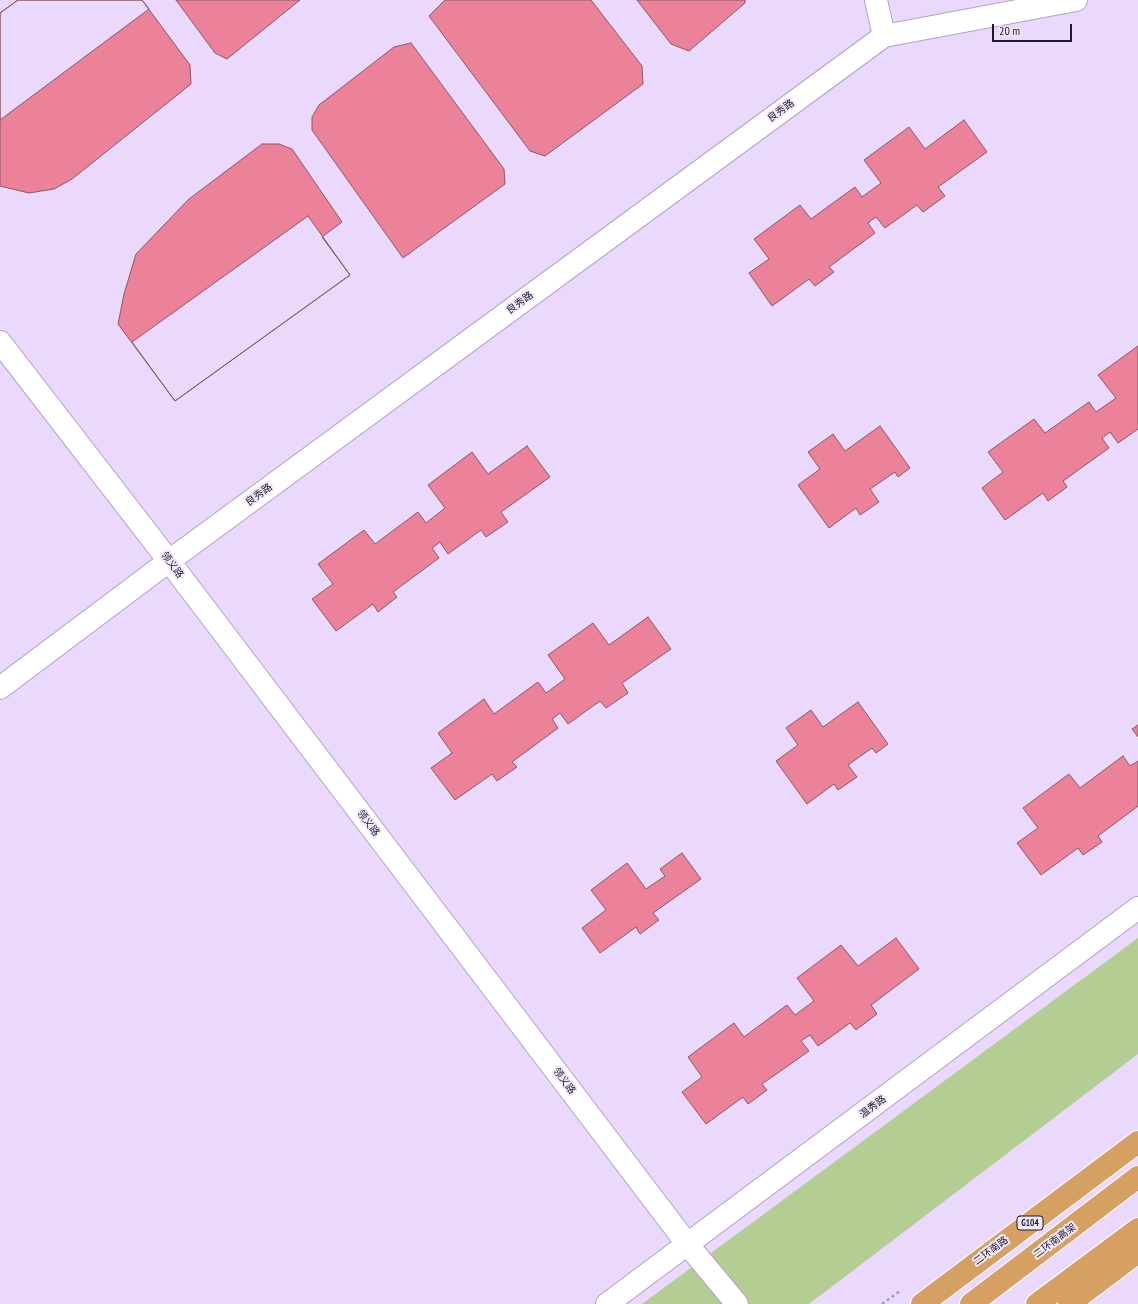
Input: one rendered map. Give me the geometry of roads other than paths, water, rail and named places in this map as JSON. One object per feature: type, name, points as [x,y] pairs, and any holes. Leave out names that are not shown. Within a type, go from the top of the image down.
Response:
[{"type":"highway","name":"二环南路","points":[[922,1304],[1138,1142]]},
{"type":"highway","name":"二环南高架","points":[[971,1304],[1138,1177]]},
{"type":"highway","points":[[1037,1304],[1138,1229]]},
{"type":"highway","points":[[1069,1304],[1138,1252]]},
{"type":"street","points":[[876,0],[884,36]]},
{"type":"street","name":"良秀路","points":[[0,688],[169,561],[884,36],[1076,0]]},
{"type":"street","name":"领义路","points":[[0,342],[169,561],[688,1245],[736,1304]]},
{"type":"street","name":"温秀路","points":[[607,1304],[1138,908]]}]
